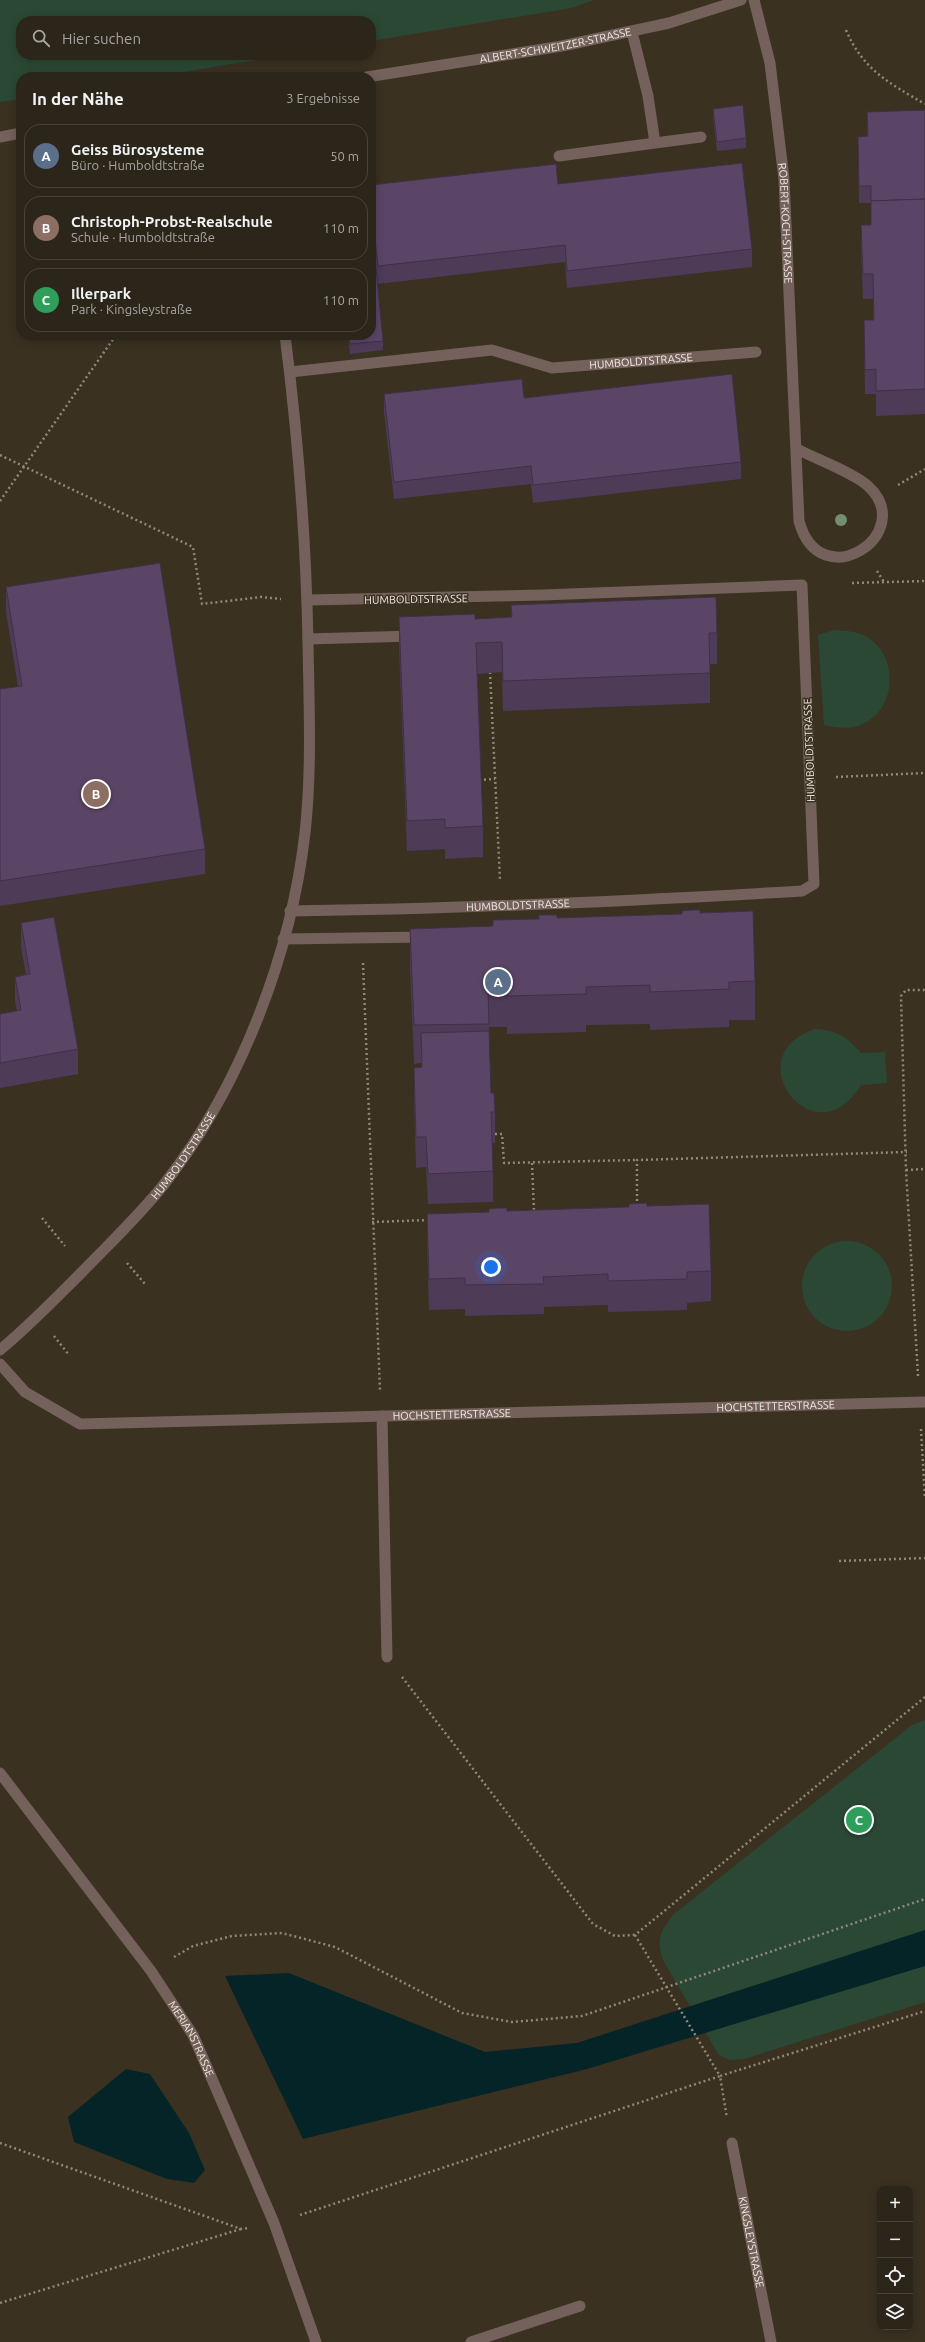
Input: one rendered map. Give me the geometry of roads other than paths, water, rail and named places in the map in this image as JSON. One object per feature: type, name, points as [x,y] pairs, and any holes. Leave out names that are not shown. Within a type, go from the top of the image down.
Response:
[{"type":"street","name":"ALBERT-SCHWEITZER-STRASSE","points":[[376,76],[562,46],[632,32],[669,23],[741,0]]},
{"type":"street","name":"ROBERT-KOCH-STRASSE","points":[[754,0],[770,63],[784,179],[799,521],[803,534],[810,545],[820,552],[833,557],[846,557],[859,553],[870,545],[878,535],[881,522],[881,509],[877,496],[868,485],[856,478],[797,450]]},
{"type":"street","points":[[632,32],[648,96],[655,143]]},
{"type":"street","points":[[0,137],[16,134]]},
{"type":"street","points":[[559,156],[701,137]]},
{"type":"street","name":"HUMBOLDTSTRASSE","points":[[0,1350],[26,1328],[139,1214],[166,1182],[210,1116],[247,1044],[262,1006],[283,939],[304,841],[309,789],[308,600],[301,482],[286,340]]},
{"type":"street","name":"HUMBOLDTSTRASSE","points":[[290,372],[492,350],[552,368],[756,352]]},
{"type":"street","name":"HUMBOLDTSTRASSE","points":[[290,911],[502,906],[802,891],[814,884],[802,585],[543,595],[308,600]]},
{"type":"street","points":[[308,639],[425,635]]},
{"type":"street","points":[[283,939],[362,939],[436,936]]},
{"type":"street","name":"HOCHSTETTERSTRASSE","points":[[0,1364],[26,1392],[80,1424],[922,1402]]},
{"type":"street","points":[[382,1416],[387,1657]]},
{"type":"street","name":"MERIANSTRASSE","points":[[0,1773],[151,1971],[193,2035],[274,2223],[316,2342]]},
{"type":"street","name":"KINGSLEYSTRASSE","points":[[732,2143],[771,2342]]},
{"type":"street","points":[[471,2342],[580,2306]]},
{"type":"water","points":[[925,1930],[925,1966],[587,2069],[303,2139],[225,1976],[289,1973],[485,2052],[577,2043]]},
{"type":"water","points":[[126,2069],[150,2074],[189,2133],[205,2170],[194,2183],[167,2179],[74,2142],[68,2117]]},
{"type":"place","name":"Christoph-Probst-Realschule","points":[[96,794]]},
{"type":"place","name":"Geiss Bürosysteme","points":[[498,982]]},
{"type":"place","name":"Illerpark","points":[[859,1820]]}]
